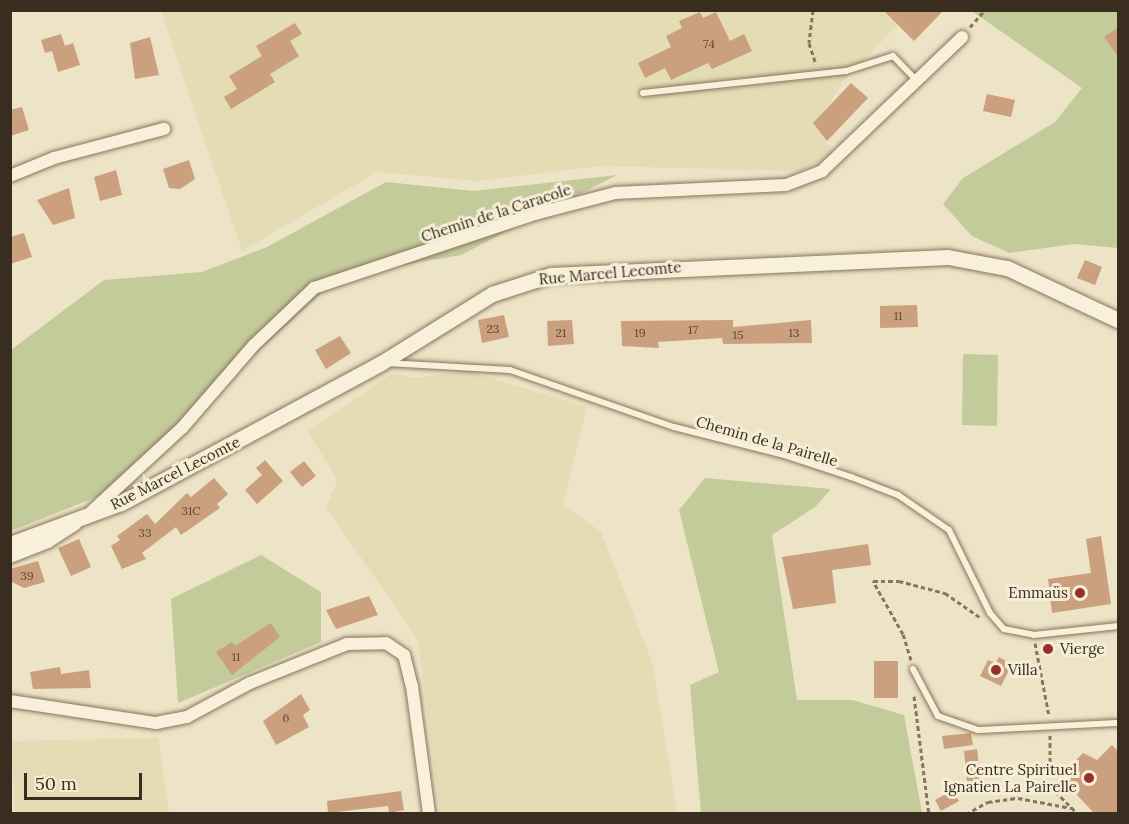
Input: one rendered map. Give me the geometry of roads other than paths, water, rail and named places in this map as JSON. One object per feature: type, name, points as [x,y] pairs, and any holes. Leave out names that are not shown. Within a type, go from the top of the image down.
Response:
[{"type":"street","name":"Chemin de la Caracole","points":[[10,557],[48,542],[84,518],[183,428],[254,345],[314,288],[535,214],[615,193],[786,185],[822,171],[962,37]]},
{"type":"street","points":[[10,177],[54,158],[164,129]]},
{"type":"street","name":"Rue Marcel Lecomte","points":[[10,544],[84,518],[178,474],[381,363],[492,294],[551,275],[613,269],[978,260],[1007,268],[1119,320]]},
{"type":"street","points":[[10,701],[156,723],[187,717],[250,683],[347,644],[386,643],[404,655],[412,686],[429,813]]},
{"type":"lane","points":[[643,93],[846,71],[893,56],[917,82]]},
{"type":"lane","name":"Chemin de la Pairelle","points":[[381,363],[510,370],[674,428],[784,455],[898,495],[949,530],[990,613],[1004,629],[1034,635],[1119,626]]},
{"type":"lane","points":[[913,669],[938,716],[978,730],[1119,723]]},
{"type":"place","name":"Emmaüs","points":[[1080,593]]},
{"type":"place","name":"Vierge","points":[[1048,649]]},
{"type":"place","name":"Villa","points":[[996,670]]},
{"type":"place","name":"Centre Spirituel Ignatien La Pairelle","points":[[1089,778]]}]
